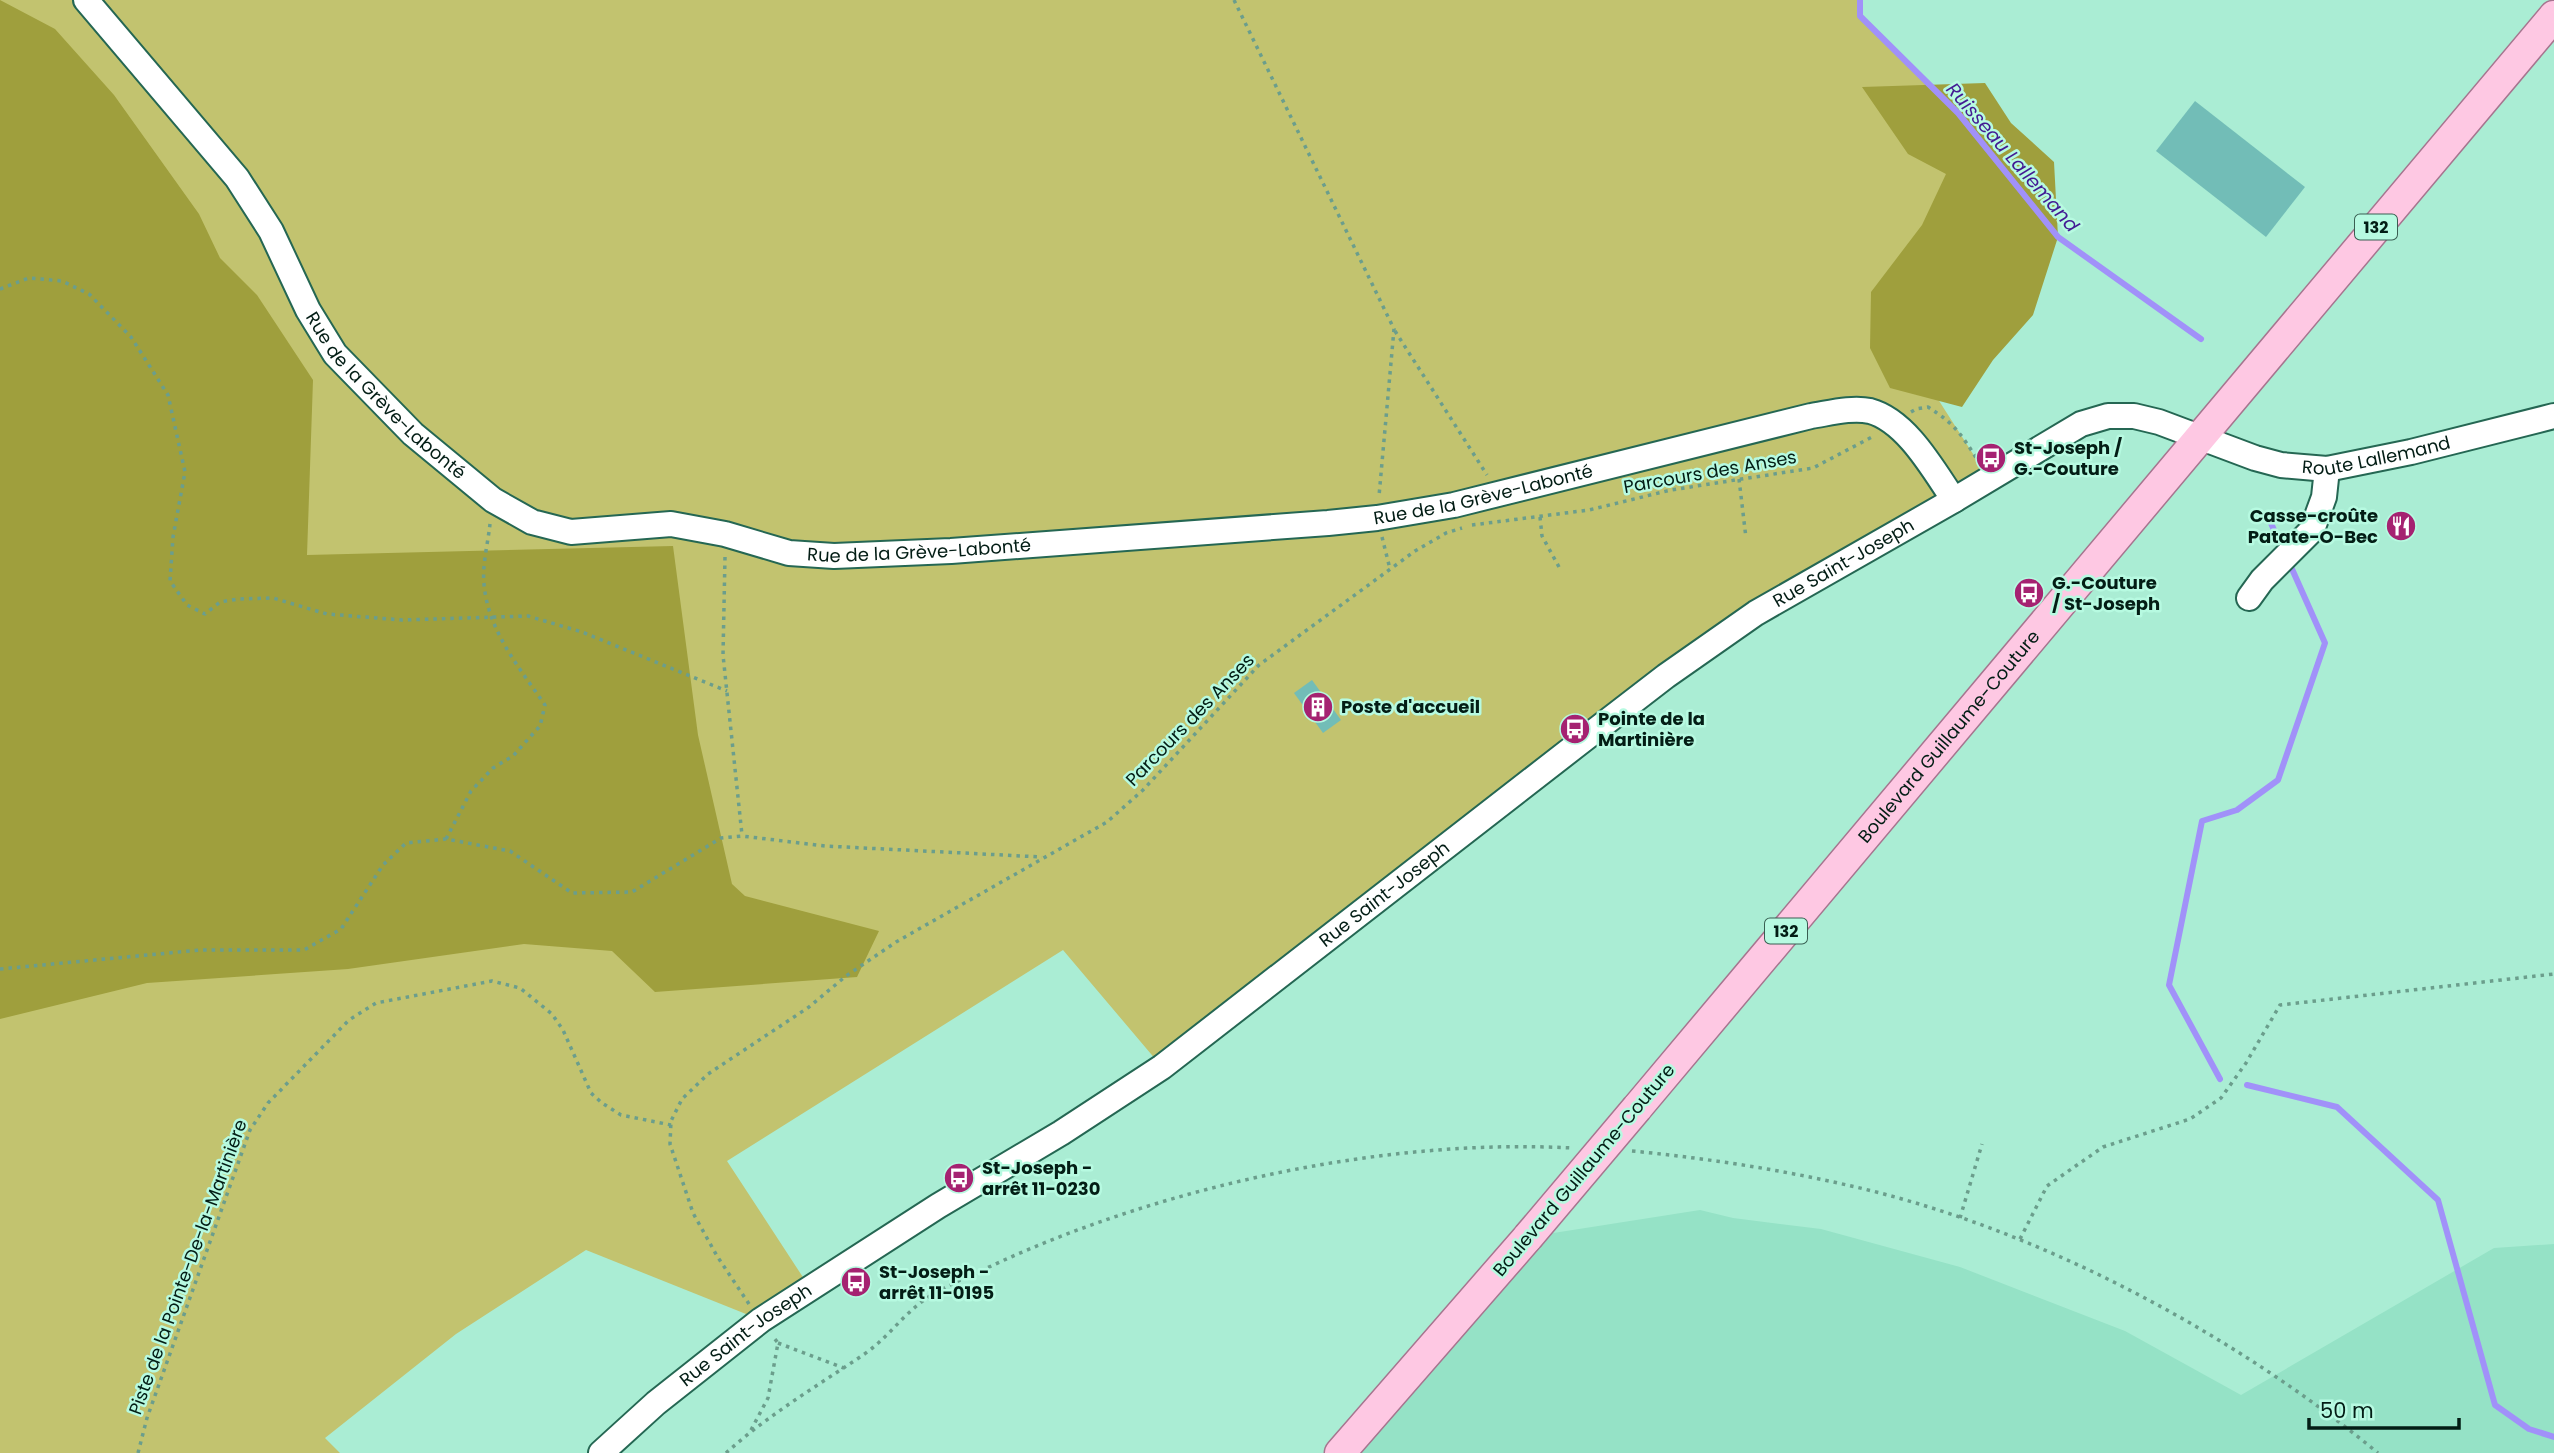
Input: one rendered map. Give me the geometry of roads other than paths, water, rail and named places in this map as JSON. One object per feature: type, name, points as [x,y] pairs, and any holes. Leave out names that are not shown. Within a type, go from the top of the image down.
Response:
[{"type":"main road","name":"Boulevard Guillaume-Couture","points":[[1340,1453],[1637,1108],[2554,16]]},
{"type":"street","name":"Rue de la Grève-Labonté","points":[[86,0],[237,178],[271,231],[308,310],[335,354],[414,434],[493,500],[533,522],[572,532],[671,524],[725,534],[789,552],[834,556],[951,551],[1377,518],[1454,505],[1811,416],[1846,410],[1870,411],[1895,424],[1917,446],[1954,500]]},
{"type":"street","name":"Rue Saint-Joseph","points":[[601,1453],[656,1403],[761,1320],[927,1213],[1061,1133],[1162,1068],[1625,708],[1756,612],[1989,480],[2081,424],[2108,416],[2134,416],[2159,422],[2199,439]]},
{"type":"street","name":"Route Lallemand","points":[[2199,439],[2281,465],[2327,469],[2411,452],[2554,416]]},
{"type":"street","points":[[2249,598],[2312,530],[2324,497],[2327,469]]},
{"type":"waterway","name":"Ruisseau Lallemand","points":[[1860,0],[1860,16],[1958,113],[2058,237],[2201,339]]},
{"type":"waterway","points":[[2270,521],[2283,550]]},
{"type":"waterway","points":[[2220,1079],[2169,985],[2202,821],[2237,810],[2278,780],[2325,643],[2288,560]]},
{"type":"waterway","points":[[2247,1085],[2337,1107],[2438,1200],[2495,1405],[2529,1429],[2554,1437]]},
{"type":"place","name":"St-Joseph / G.-Couture","points":[[1991,458]]},
{"type":"place","name":"Casse-croûte Patate-O-Bec","points":[[2401,526]]},
{"type":"place","name":"G.-Couture / St-Joseph","points":[[2029,593]]},
{"type":"place","name":"Poste d'accueil","points":[[1318,707]]},
{"type":"place","name":"Pointe de la Martinière","points":[[1575,729]]},
{"type":"place","name":"St-Joseph - arrêt 11-0230","points":[[959,1178]]},
{"type":"place","name":"St-Joseph - arrêt 11-0195","points":[[856,1282]]}]
